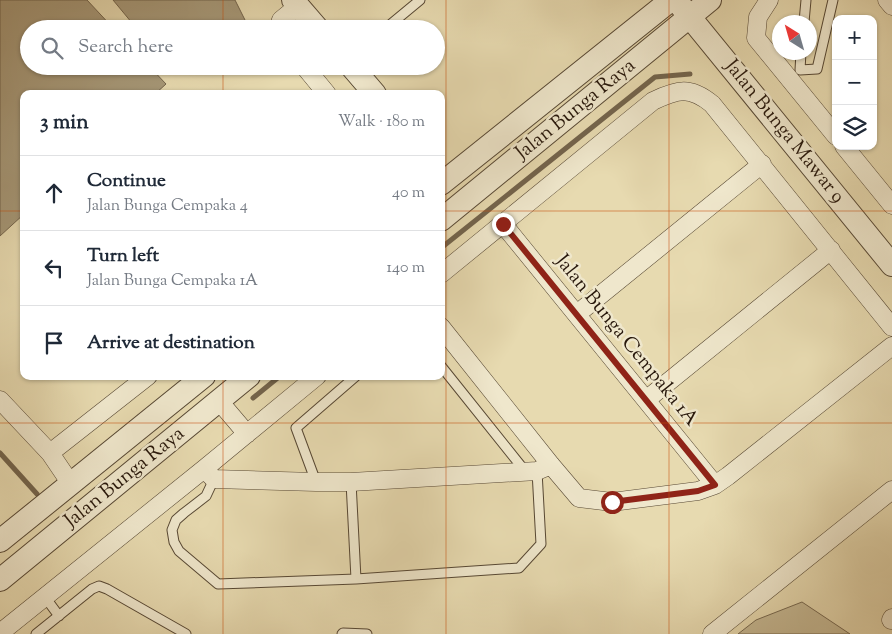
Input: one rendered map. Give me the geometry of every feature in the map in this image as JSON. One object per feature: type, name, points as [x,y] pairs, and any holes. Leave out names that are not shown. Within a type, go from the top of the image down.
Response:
[{"type":"street","name":"Jalan Bunga Raya","points":[[445,175],[671,0]]},
{"type":"street","name":"Jalan Bunga Raya","points":[[445,217],[683,8],[710,0]]},
{"type":"street","points":[[769,0],[758,16],[756,38],[795,75],[832,130]]},
{"type":"street","points":[[887,0],[892,6]]},
{"type":"street","points":[[281,20],[295,3],[310,20]]},
{"type":"street","name":"Jalan Bunga Mawar 9","points":[[683,8],[892,264]]},
{"type":"street","points":[[311,75],[324,90]]},
{"type":"street","points":[[359,75],[372,90]]},
{"type":"street","points":[[445,271],[653,101],[670,93],[686,91],[701,95],[712,104],[892,327]]},
{"type":"street","points":[[847,150],[892,205]]},
{"type":"street","points":[[577,314],[762,164]]},
{"type":"street","points":[[445,177],[468,198]]},
{"type":"street","name":"Jalan Bunga Cempaka 1A","points":[[503,224],[715,485]]},
{"type":"street","points":[[646,400],[831,250]]},
{"type":"street","points":[[445,333],[538,469],[579,498],[612,502],[698,491],[715,485],[892,346]]},
{"type":"street","name":"Jalan Bunga Raya","points":[[0,541],[69,480],[199,380]]},
{"type":"street","name":"Jalan Bunga Raya","points":[[0,580],[244,380]]},
{"type":"street","points":[[0,633],[44,597],[209,474],[246,434],[312,380]]},
{"type":"street","points":[[53,456],[128,382]]},
{"type":"street","points":[[0,400],[53,456],[69,480]]},
{"type":"street","points":[[219,401],[246,434]]},
{"type":"street","points":[[209,474],[316,482],[351,482],[538,469]]},
{"type":"street","points":[[712,634],[892,490]]},
{"type":"lane","points":[[396,20],[420,0]]},
{"type":"lane","points":[[805,15],[806,0]]},
{"type":"lane","points":[[799,60],[795,75],[817,69],[833,0]]},
{"type":"lane","points":[[209,474],[206,496],[176,520],[172,530],[174,542],[179,551],[218,584],[356,579],[519,568],[541,544],[538,469],[445,370]]},
{"type":"lane","points":[[316,482],[296,428],[351,380]]},
{"type":"lane","points":[[351,482],[356,579]]},
{"type":"lane","points":[[36,634],[92,589],[100,586],[108,588],[186,634]]},
{"type":"lane","points":[[44,597],[59,616]]},
{"type":"lane","points":[[342,634],[367,634]]},
{"type":"shaded area","points":[[0,0],[87,0],[106,20],[20,20],[20,75],[158,75],[166,84],[159,90],[20,90],[20,218],[0,236]]},
{"type":"shaded area","points":[[113,0],[235,0],[245,20],[130,20]]},
{"type":"shaded area","points":[[802,602],[850,634],[738,634],[756,620]]},
{"type":"waterway","points":[[445,245],[655,77],[690,74]]},
{"type":"waterway","points":[[253,398],[275,380]]},
{"type":"waterway","points":[[0,453],[37,494]]},
{"type":"route","points":[[503,224],[715,485],[698,491],[612,502]]}]
